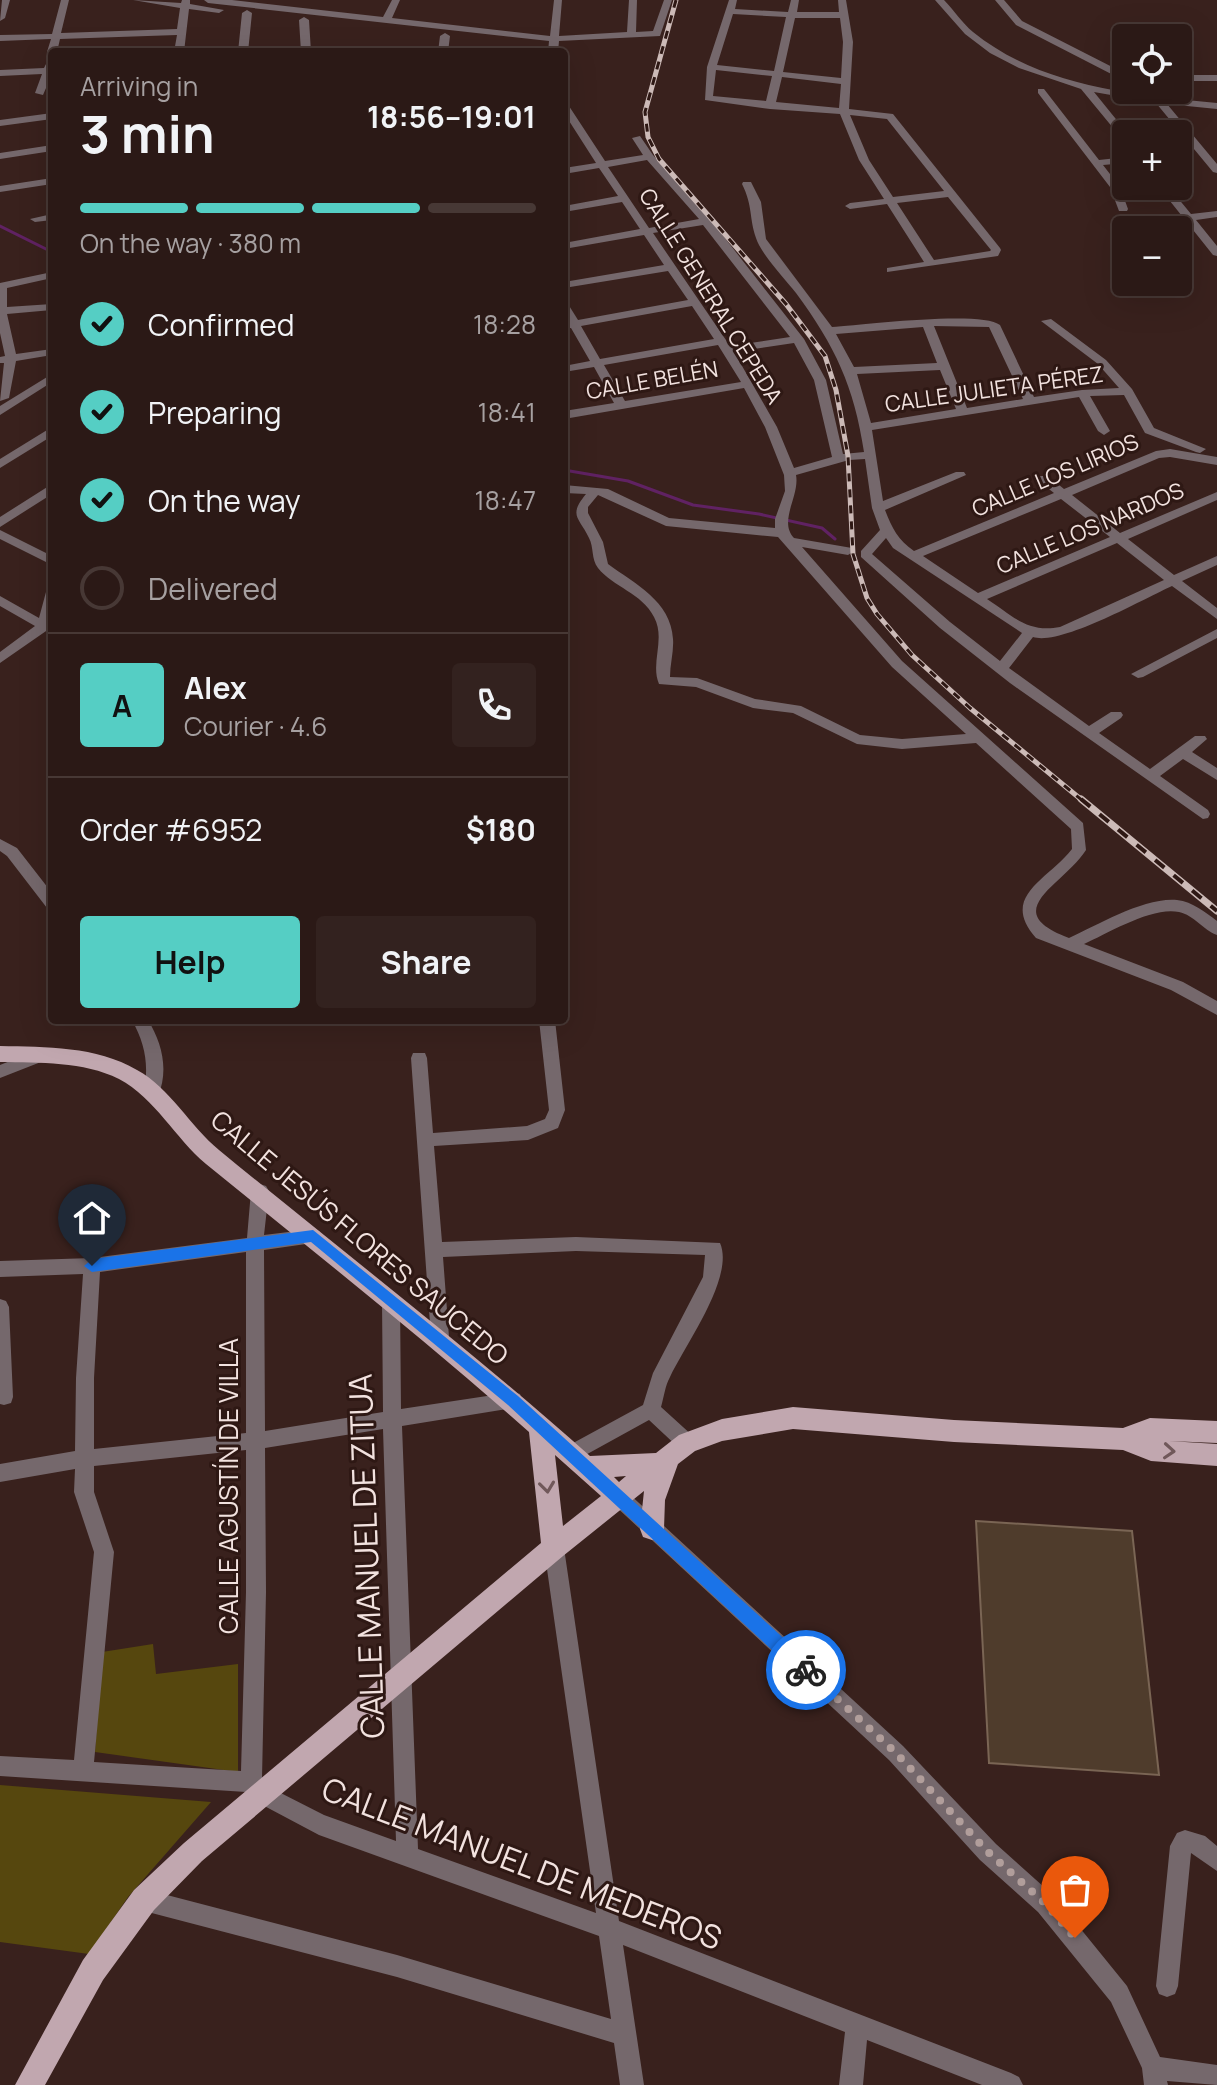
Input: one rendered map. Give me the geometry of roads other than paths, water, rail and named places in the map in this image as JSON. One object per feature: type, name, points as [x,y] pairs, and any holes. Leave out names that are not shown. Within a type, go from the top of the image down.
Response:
[{"type":"main road","name":"CALLE JESÚS FLORES SAUCEDO","points":[[0,1054],[40,1055],[112,1067],[152,1091],[210,1155],[260,1191],[391,1301],[440,1337],[619,1497]]},
{"type":"main road","points":[[29,2085],[93,1970],[144,1900],[256,1788],[404,1674],[554,1548],[673,1455],[722,1430],[793,1418],[954,1431],[1123,1439],[1151,1450],[1217,1440]]},
{"type":"main road","points":[[540,1426],[554,1548]]},
{"type":"main road","points":[[578,1460],[673,1455]]},
{"type":"main road","points":[[652,1529],[653,1500],[673,1455]]},
{"type":"street","points":[[0,18],[6,0]]},
{"type":"street","points":[[53,48],[65,0]]},
{"type":"street","points":[[137,0],[553,46],[591,35],[657,34],[668,0]]},
{"type":"street","points":[[208,0],[386,21],[553,46]]},
{"type":"street","points":[[330,15],[337,0]]},
{"type":"street","points":[[386,21],[396,0]]},
{"type":"street","points":[[553,46],[558,0]]},
{"type":"street","points":[[631,35],[633,0]]},
{"type":"street","points":[[770,106],[795,0]]},
{"type":"street","points":[[842,0],[848,42],[844,111],[864,160],[931,264]]},
{"type":"street","points":[[939,0],[969,32],[991,49],[1049,75],[1112,91]]},
{"type":"street","points":[[999,0],[1019,23],[1112,70]]},
{"type":"street","points":[[179,48],[185,3]]},
{"type":"street","points":[[844,15],[791,15],[732,5],[713,63],[708,98],[890,116],[996,250],[994,254],[891,270]]},
{"type":"street","points":[[243,48],[247,13]]},
{"type":"street","points":[[304,20],[306,48]]},
{"type":"street","points":[[0,38],[117,38],[180,32]]},
{"type":"street","points":[[444,48],[445,36]]},
{"type":"street","points":[[713,63],[844,77]]},
{"type":"street","points":[[0,73],[48,71]]},
{"type":"street","points":[[1041,91],[1049,75]]},
{"type":"street","points":[[40,93],[48,77]]},
{"type":"street","points":[[1192,78],[1217,78]]},
{"type":"street","points":[[1041,91],[1112,79]]},
{"type":"street","points":[[1080,85],[1112,122]]},
{"type":"street","points":[[1041,91],[1115,187],[1123,209]]},
{"type":"street","points":[[1162,104],[1217,170]]},
{"type":"street","points":[[1192,104],[1217,106]]},
{"type":"street","name":"CALLE GENERAL CEPEDA","points":[[568,114],[577,134],[604,165],[724,346],[747,384],[790,473]]},
{"type":"street","points":[[0,123],[48,117]]},
{"type":"street","points":[[637,138],[649,157],[706,221],[798,339],[820,380],[838,459]]},
{"type":"street","points":[[0,156],[48,149]]},
{"type":"street","points":[[568,170],[649,157]]},
{"type":"street","points":[[1095,163],[1112,161]]},
{"type":"street","points":[[0,189],[48,182]]},
{"type":"street","points":[[747,184],[756,202],[760,234],[829,331],[850,371],[866,427],[878,508],[886,530],[895,543],[1030,632],[1048,635],[1063,631],[1217,560]]},
{"type":"street","points":[[850,206],[953,193]]},
{"type":"street","points":[[568,208],[626,198]]},
{"type":"street","points":[[1174,200],[1186,216]]},
{"type":"street","points":[[1192,217],[1217,214]]},
{"type":"street","points":[[35,219],[48,217]]},
{"type":"street","points":[[568,245],[706,221]]},
{"type":"street","points":[[1192,223],[1217,253]]},
{"type":"street","points":[[568,284],[670,267]]},
{"type":"street","points":[[0,271],[24,282]]},
{"type":"street","points":[[48,276],[1,286],[0,311],[6,359],[1,402],[25,394],[48,380]]},
{"type":"street","points":[[621,405],[570,325],[695,302]]},
{"type":"street","points":[[0,311],[48,307]]},
{"type":"street","points":[[1047,321],[1102,362],[1128,391],[1149,430],[1217,455]]},
{"type":"street","points":[[829,331],[927,323],[990,323],[994,325],[1030,401]]},
{"type":"street","points":[[927,323],[962,411]]},
{"type":"street","points":[[568,368],[798,339]]},
{"type":"street","points":[[6,359],[48,353]]},
{"type":"street","points":[[850,371],[943,366]]},
{"type":"street","name":"CALLE BELÉN","points":[[568,414],[747,384]]},
{"type":"street","name":"CALLE JULIETA PÉREZ","points":[[866,427],[1082,393],[1128,391]]},
{"type":"street","points":[[1082,393],[1104,431]]},
{"type":"street","points":[[0,464],[48,434]]},
{"type":"street","name":"CALLE LOS LIRIOS","points":[[913,556],[1163,453],[1217,461]]},
{"type":"street","points":[[785,528],[793,494],[790,473],[838,459],[870,455]]},
{"type":"street","points":[[878,508],[960,475]]},
{"type":"street","points":[[1044,479],[1217,615]]},
{"type":"street","points":[[568,489],[608,494],[666,522],[785,528],[856,552],[1001,669],[1203,814]]},
{"type":"street","points":[[0,523],[48,491]]},
{"type":"street","points":[[595,491],[582,507],[583,520],[598,544],[599,560],[604,567],[646,597],[663,622],[667,632],[664,681],[697,683],[753,703],[796,709],[857,739],[902,744],[979,738]]},
{"type":"street","name":"CALLE LOS NARDOS","points":[[979,597],[1217,496]]},
{"type":"street","points":[[785,528],[897,664],[1071,820],[1080,833],[1079,850],[1074,859],[1038,892],[1026,909],[1027,919],[1033,927],[1067,946],[1177,986],[1217,1009]]},
{"type":"street","points":[[856,552],[886,530]]},
{"type":"street","points":[[0,534],[48,559]]},
{"type":"street","points":[[0,600],[44,626]]},
{"type":"street","points":[[0,659],[36,635],[44,626],[48,609]]},
{"type":"street","points":[[1001,669],[1030,632]]},
{"type":"street","points":[[1138,674],[1217,633]]},
{"type":"street","points":[[1089,733],[1116,715]]},
{"type":"street","points":[[1150,777],[1200,739]]},
{"type":"street","points":[[1183,753],[1217,775]]},
{"type":"street","points":[[6,848],[48,899]]},
{"type":"street","points":[[1067,946],[1140,914],[1178,906],[1217,929]]},
{"type":"street","points":[[142,1024],[154,1048],[157,1066],[152,1091]]},
{"type":"street","points":[[427,1140],[528,1133],[552,1123],[557,1110],[547,1024]]},
{"type":"street","points":[[0,1072],[40,1055]]},
{"type":"street","points":[[419,1058],[440,1337]]},
{"type":"street","name":"CALLE AGUSTÍN DE VILLA","points":[[256,1788],[255,1243],[260,1191]]},
{"type":"street","points":[[0,1269],[92,1266],[313,1236]]},
{"type":"street","points":[[433,1250],[576,1244],[714,1248],[712,1278],[659,1379],[651,1410],[673,1455]]},
{"type":"street","points":[[83,1772],[104,1552],[103,1538],[87,1506],[82,1459],[92,1266]]},
{"type":"street","name":"CALLE MANUEL DE ZITUA","points":[[391,1301],[391,1421],[404,1674],[407,1857]]},
{"type":"street","points":[[0,1307],[4,1397]]},
{"type":"street","points":[[0,1473],[82,1459],[254,1441],[513,1400]]},
{"type":"street","points":[[578,1460],[651,1410]]},
{"type":"street","points":[[619,1497],[896,1753],[988,1852],[1046,1904],[1119,1994],[1154,2076],[1217,2077]]},
{"type":"street","points":[[554,1548],[632,2085]]},
{"type":"street","name":"CALLE MANUEL DE MEDEROS","points":[[0,1766],[256,1788],[319,1824],[611,1929],[1011,2085]]},
{"type":"street","points":[[1167,1986],[1181,1846],[1185,1841],[1191,1841],[1217,1860]]},
{"type":"street","points":[[144,1900],[397,1966],[626,2035]]},
{"type":"street","points":[[851,2085],[857,2025]]},
{"type":"waterway","points":[[0,226],[48,250]]},
{"type":"waterway","points":[[568,471],[628,481],[693,505],[759,514],[822,528],[835,539]]},
{"type":"railway","points":[[676,0],[645,112],[648,137],[659,159],[786,304],[825,356],[836,390],[848,456],[853,554],[867,598],[912,655],[970,708],[1083,801]]},
{"type":"railway","points":[[1081,799],[1217,911]]}]
